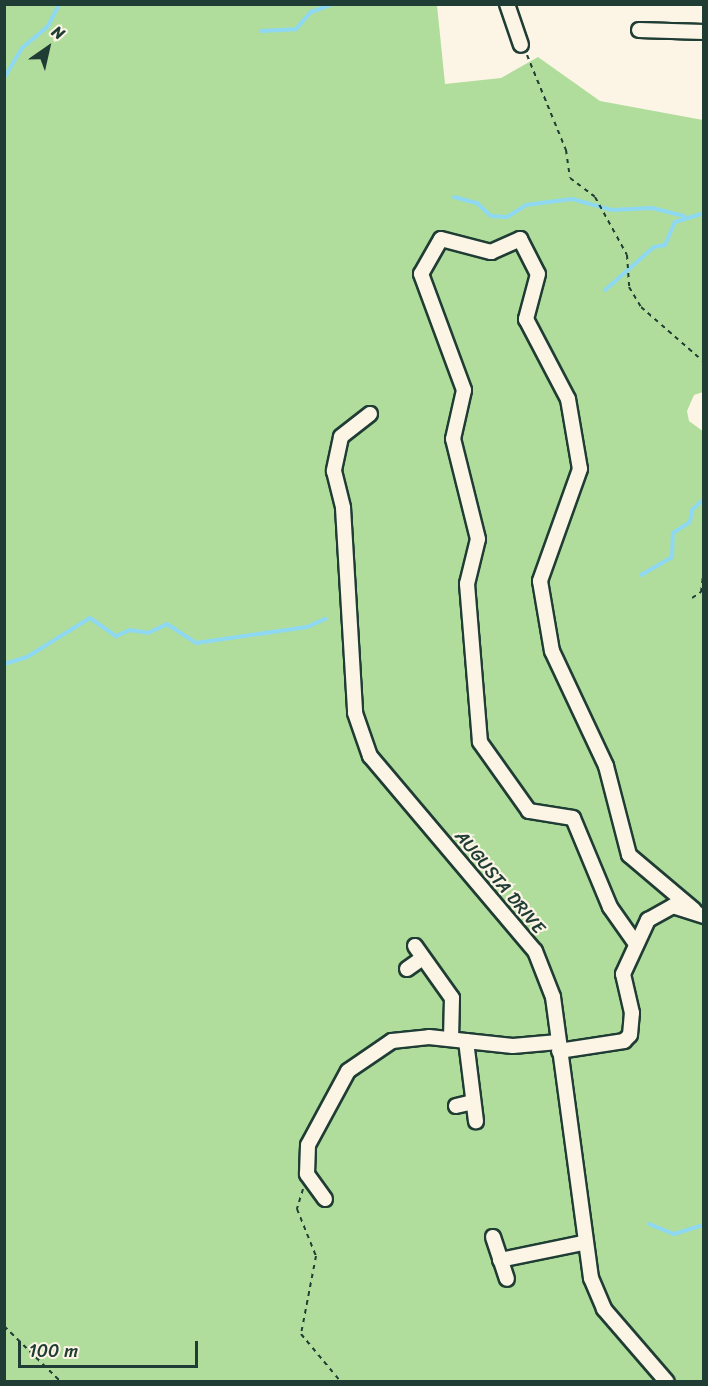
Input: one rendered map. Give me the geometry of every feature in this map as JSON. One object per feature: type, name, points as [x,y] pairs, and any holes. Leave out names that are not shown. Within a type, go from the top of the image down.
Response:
[{"type":"street","points":[[507,4],[521,45]]},
{"type":"street","points":[[639,30],[704,32]]},
{"type":"street","points":[[636,944],[610,907],[573,818],[529,811],[480,742],[466,584],[478,539],[453,439],[464,390],[421,274],[441,238],[491,252],[520,238],[538,274],[526,319],[568,399],[580,469],[540,581],[552,651],[606,766],[630,855],[699,913]]},
{"type":"street","name":"AUGUSTA DRIVE","points":[[370,414],[341,437],[334,471],[343,508],[355,713],[370,756],[535,951],[553,996],[583,1243],[604,1309],[667,1382]]},
{"type":"street","points":[[326,1199],[307,1174],[308,1144],[348,1071],[392,1041],[451,1039],[513,1046],[559,1047],[624,1041],[630,1035],[632,1013],[623,974],[636,944],[655,913],[673,906],[699,913]]},
{"type":"street","points":[[407,969],[419,952],[452,998],[451,1039]]},
{"type":"street","points":[[466,1041],[476,1121]]},
{"type":"street","points":[[456,1106],[473,1102]]},
{"type":"street","points":[[493,1238],[507,1279]]},
{"type":"street","points":[[500,1260],[583,1243]]},
{"type":"path","points":[[521,45],[566,150],[570,178],[595,197],[607,215],[630,264],[629,287],[635,297],[704,362]]},
{"type":"path","points":[[692,598],[702,592],[704,567]]},
{"type":"path","points":[[4,960],[4,992]]},
{"type":"path","points":[[307,1174],[297,1209],[316,1256],[301,1335],[341,1382]]},
{"type":"path","points":[[4,1326],[61,1382]]},
{"type":"green space","points":[[5,5],[437,5],[445,84],[501,78],[538,57],[600,101],[703,120],[703,392],[694,395],[687,411],[689,421],[704,432],[703,1381],[5,1381]]},
{"type":"waterway","points":[[4,78],[22,48],[48,26],[59,4]]},
{"type":"waterway","points":[[261,31],[296,29],[311,12],[333,4]]},
{"type":"waterway","points":[[454,197],[477,203],[491,216],[507,217],[526,205],[572,199],[612,210],[652,208],[684,216]]},
{"type":"waterway","points":[[605,290],[654,247],[665,245],[675,222],[704,213]]},
{"type":"waterway","points":[[641,575],[672,557],[673,533],[690,522],[692,510],[704,499]]},
{"type":"waterway","points":[[4,664],[27,657],[90,618],[116,636],[130,630],[148,633],[167,624],[196,643],[307,627],[325,619]]},
{"type":"waterway","points":[[649,1224],[674,1234],[704,1225]]}]
